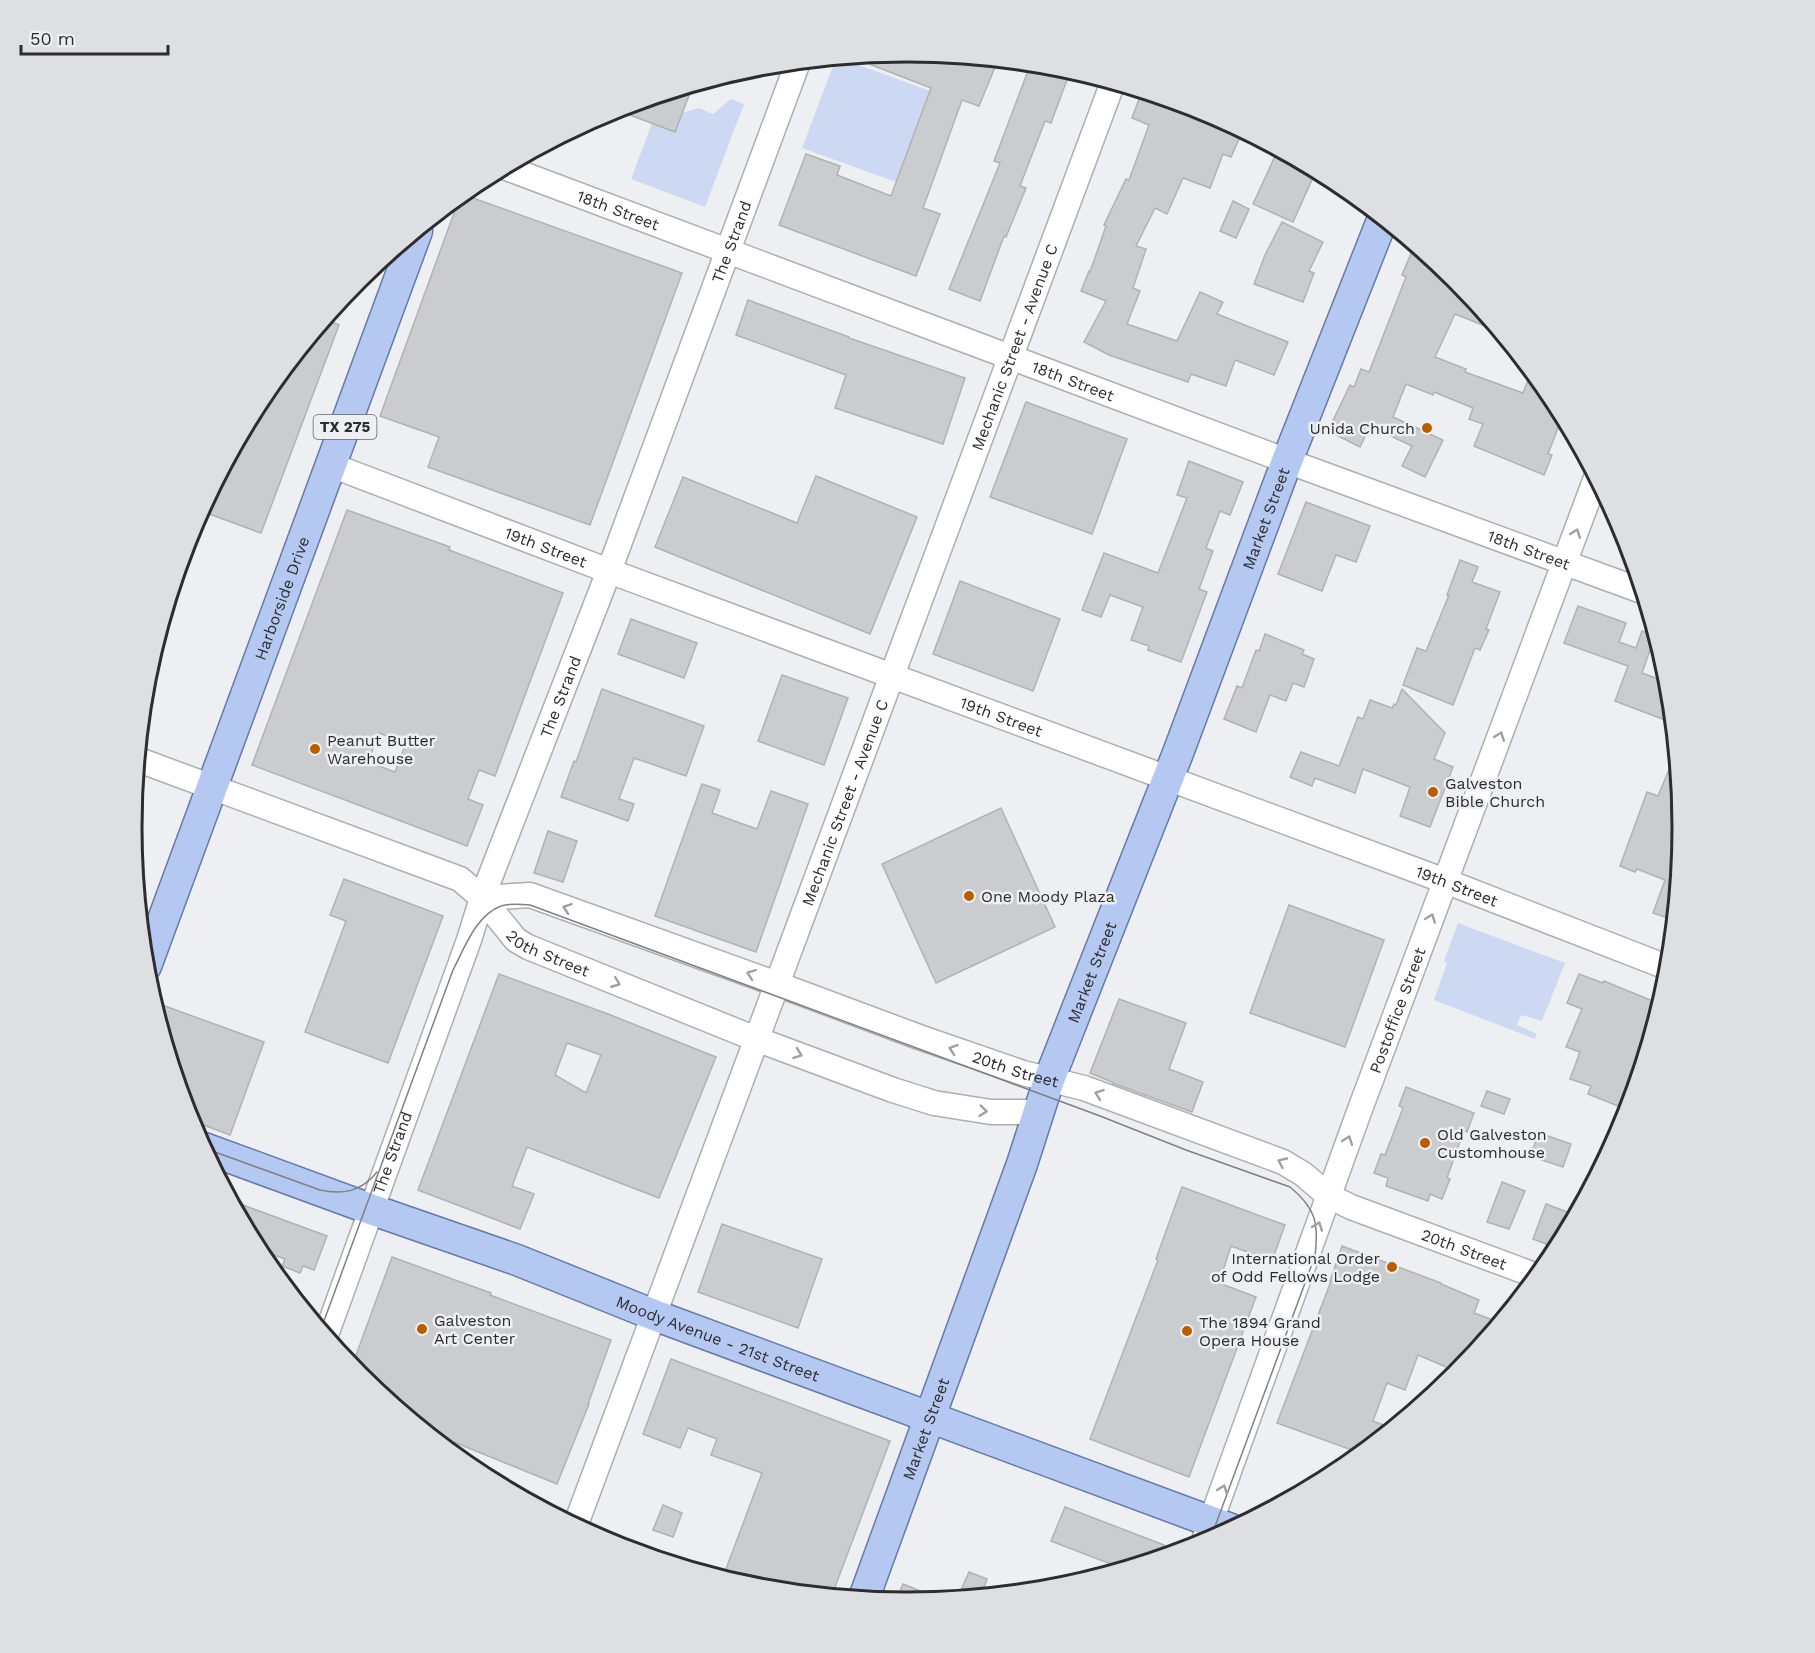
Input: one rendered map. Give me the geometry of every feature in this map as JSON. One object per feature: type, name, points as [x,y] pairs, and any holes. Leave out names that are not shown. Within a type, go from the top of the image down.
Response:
[{"type":"main road","name":"Market Street","points":[[867,1590],[1025,1156],[1049,1080],[1380,226]]},
{"type":"main road","name":"Harborside Drive","points":[[153,948],[412,243]]},
{"type":"main road","name":"Moody Avenue - 21st Street","points":[[215,1152],[517,1260],[654,1315],[929,1417],[1210,1529]]},
{"type":"street","name":"The Strand","points":[[329,1327],[373,1210],[482,898],[609,571],[795,70]]},
{"type":"street","name":"Mechanic Street - Avenue C","points":[[579,1517],[1110,90]]},
{"type":"street","name":"18th Street","points":[[514,171],[1287,461],[1634,588]]},
{"type":"street","name":"19th Street","points":[[332,465],[609,571],[1445,881],[1660,964]]},
{"type":"street","name":"Postoffice Street","points":[[1217,1526],[1337,1170],[1593,486]]},
{"type":"street","name":"20th Street","points":[[145,763],[460,879],[482,898],[516,940],[528,947],[756,1039],[934,1103],[991,1112],[1040,1112]]},
{"type":"street","name":"20th Street","points":[[482,898],[530,895],[919,1037],[1023,1073],[1084,1088],[1284,1162],[1304,1174],[1329,1196],[1351,1207],[1528,1273]]},
{"type":"shaded area","points":[[854,63],[930,91],[896,182],[802,148],[833,65]]},
{"type":"shaded area","points":[[731,99],[744,104],[705,207],[631,179],[652,123],[675,132],[682,113],[699,108],[713,114]]},
{"type":"shaded area","points":[[1458,923],[1565,963],[1542,1021],[1521,1015],[1517,1025],[1537,1034],[1535,1039],[1434,1000],[1447,963],[1444,961]]},
{"type":"building","points":[[866,63],[958,63],[995,67],[979,106],[962,100],[923,208],[940,214],[916,276],[779,225],[806,154],[840,166],[837,175],[891,196],[931,88]]},
{"type":"building","points":[[1028,71],[1067,79],[1051,123],[1045,121],[1020,186],[1026,188],[1006,237],[1004,236],[980,301],[949,289],[1000,163],[994,161]]},
{"type":"building","points":[[690,94],[675,132],[629,115]]},
{"type":"building","points":[[1139,98],[1240,137],[1231,157],[1223,154],[1210,188],[1183,178],[1167,214],[1155,208],[1136,246],[1146,249],[1133,288],[1140,291],[1127,324],[1177,341],[1200,292],[1223,302],[1217,314],[1288,342],[1274,375],[1235,360],[1226,386],[1191,374],[1188,382],[1109,355],[1084,342],[1106,301],[1081,291],[1090,272],[1106,226],[1104,225],[1126,179],[1129,180],[1149,125],[1132,118]]},
{"type":"building","points":[[1275,156],[1313,178],[1293,222],[1253,204]]},
{"type":"building","points":[[472,198],[682,273],[590,525],[428,467],[439,437],[380,416],[455,210]]},
{"type":"building","points":[[1233,201],[1249,209],[1236,238],[1220,231]]},
{"type":"building","points":[[1282,222],[1323,242],[1309,271],[1314,273],[1303,302],[1254,284],[1265,255]]},
{"type":"building","points":[[1412,251],[1487,327],[1455,314],[1435,357],[1466,369],[1465,372],[1523,393],[1528,380],[1544,401],[1559,426],[1548,454],[1552,455],[1544,475],[1474,446],[1483,424],[1469,419],[1473,408],[1434,392],[1433,395],[1406,384],[1393,417],[1443,440],[1425,477],[1402,466],[1412,446],[1370,426],[1360,447],[1328,431],[1350,385],[1354,387],[1361,369],[1369,372],[1406,277],[1402,275]]},
{"type":"building","points":[[748,300],[965,378],[943,444],[835,408],[846,375],[736,335]]},
{"type":"building","points":[[332,322],[339,325],[261,533],[210,514],[221,488],[271,401]]},
{"type":"building","points":[[1026,402],[1127,439],[1092,534],[990,497]]},
{"type":"building","points":[[1189,461],[1243,482],[1230,515],[1220,511],[1206,548],[1213,551],[1199,589],[1207,592],[1181,662],[1148,650],[1149,646],[1131,640],[1143,607],[1110,595],[1101,617],[1082,610],[1104,553],[1158,573],[1187,498],[1177,495]]},
{"type":"building","points":[[816,476],[917,517],[870,634],[655,547],[683,477],[797,523]]},
{"type":"building","points":[[1306,502],[1370,526],[1356,562],[1336,555],[1322,591],[1278,574]]},
{"type":"building","points":[[347,510],[450,547],[449,550],[563,593],[495,776],[479,770],[468,799],[483,805],[467,846],[252,765]],"holes":[[[379,733],[406,743],[395,772],[368,762]]]},
{"type":"building","points":[[1460,560],[1478,567],[1472,582],[1500,592],[1486,629],[1489,630],[1480,650],[1475,648],[1453,705],[1403,685],[1417,648],[1426,651],[1449,595],[1447,595]]},
{"type":"building","points":[[960,581],[1060,619],[1033,691],[933,654]]},
{"type":"building","points":[[1578,606],[1626,623],[1619,642],[1636,648],[1642,631],[1647,633],[1651,648],[1642,673],[1658,679],[1665,720],[1615,701],[1628,666],[1564,643]]},
{"type":"building","points":[[631,619],[697,643],[684,678],[618,654]]},
{"type":"building","points":[[1265,634],[1304,650],[1302,654],[1314,659],[1304,687],[1293,683],[1286,701],[1270,695],[1256,732],[1224,719],[1237,686],[1242,688],[1256,650],[1259,651]]},
{"type":"building","points":[[782,675],[848,698],[824,765],[758,741]]},
{"type":"building","points":[[602,689],[704,726],[686,776],[634,758],[619,799],[634,804],[628,821],[561,797]]},
{"type":"building","points":[[1402,689],[1445,733],[1434,759],[1453,767],[1430,827],[1400,816],[1410,787],[1363,769],[1355,793],[1315,778],[1312,786],[1290,777],[1301,752],[1339,766],[1358,717],[1363,719],[1370,700],[1392,708],[1394,704],[1396,705]]},
{"type":"building","points":[[1670,767],[1671,877],[1667,918],[1653,913],[1665,880],[1637,869],[1635,872],[1620,866],[1647,792],[1658,796]]},
{"type":"building","points":[[702,784],[720,790],[712,813],[757,829],[771,791],[808,804],[756,952],[655,916]]},
{"type":"building","name":"One Moody Plaza","points":[[1001,808],[1055,927],[936,983],[882,864]]},
{"type":"building","points":[[548,831],[577,841],[563,882],[534,873]]},
{"type":"building","points":[[344,879],[443,916],[388,1063],[305,1032],[346,921],[330,915]]},
{"type":"building","points":[[1289,905],[1384,940],[1345,1047],[1250,1013]]},
{"type":"building","points":[[499,974],[716,1057],[659,1198],[527,1147],[512,1186],[534,1194],[520,1229],[418,1190]],"holes":[[[567,1043],[601,1055],[586,1093],[555,1075]]]},
{"type":"building","points":[[1579,974],[1603,983],[1604,981],[1652,1001],[1632,1072],[1619,1106],[1588,1094],[1591,1086],[1570,1079],[1580,1052],[1566,1047],[1582,1009],[1567,1003]]},
{"type":"building","points":[[1119,999],[1186,1023],[1169,1069],[1203,1082],[1192,1112],[1090,1073]]},
{"type":"building","points":[[164,1006],[264,1042],[230,1135],[204,1125],[183,1072]]},
{"type":"building","name":"Old Galveston Customhouse","points":[[1406,1087],[1474,1113],[1467,1132],[1464,1130],[1442,1199],[1430,1194],[1428,1201],[1386,1186],[1388,1178],[1374,1173],[1381,1154],[1385,1155],[1403,1108],[1399,1106]]},
{"type":"building","points":[[1487,1091],[1510,1099],[1504,1114],[1481,1106]]},
{"type":"building","points":[[1539,1133],[1571,1144],[1563,1167],[1530,1156]]},
{"type":"building","points":[[1502,1182],[1525,1191],[1509,1229],[1487,1222]]},
{"type":"building","points":[[1182,1187],[1285,1225],[1272,1261],[1231,1246],[1219,1283],[1256,1297],[1189,1477],[1090,1439],[1158,1260],[1156,1259]]},
{"type":"building","points":[[1546,1204],[1568,1212],[1548,1245],[1533,1239]]},
{"type":"building","points":[[243,1205],[327,1236],[314,1270],[303,1266],[300,1273],[282,1266],[285,1259],[273,1255]]},
{"type":"building","points":[[722,1224],[822,1259],[798,1328],[698,1292]]},
{"type":"building","points":[[1342,1246],[1441,1283],[1479,1300],[1474,1313],[1492,1320],[1447,1368],[1418,1355],[1405,1390],[1387,1383],[1373,1421],[1383,1425],[1351,1450],[1277,1423]]},
{"type":"building","points":[[392,1257],[611,1340],[589,1404],[557,1484],[454,1442],[403,1402],[356,1356]]},
{"type":"building","points":[[671,1359],[890,1441],[835,1588],[758,1577],[726,1569],[762,1473],[711,1455],[717,1439],[688,1428],[680,1448],[643,1434]]},
{"type":"building","points":[[663,1505],[682,1513],[673,1537],[653,1530]]},
{"type":"building","points":[[1065,1507],[1164,1545],[1153,1551],[1110,1564],[1051,1541]]},
{"type":"building","points":[[969,1572],[987,1579],[984,1587],[961,1590]]},
{"type":"building","points":[[903,1584],[921,1591],[908,1592],[900,1592]]},
{"type":"tram line","points":[[324,1321],[453,970],[472,933],[492,910],[508,904],[530,905],[1290,1187],[1299,1195],[1314,1217],[1315,1256],[1215,1526]]},
{"type":"tram line","points":[[215,1152],[320,1190],[336,1192],[358,1188],[377,1172]]},
{"type":"place","name":"Unida Church","points":[[1427,428]]},
{"type":"place","name":"Peanut Butter Warehouse","points":[[315,749]]},
{"type":"place","name":"Galveston Bible Church","points":[[1433,792]]},
{"type":"place","name":"One Moody Plaza","points":[[969,896]]},
{"type":"place","name":"Old Galveston Customhouse","points":[[1425,1143]]},
{"type":"place","name":"International Order of Odd Fellows Lodge","points":[[1392,1267]]},
{"type":"place","name":"Galveston Art Center","points":[[422,1329]]},
{"type":"place","name":"The 1894 Grand Opera House","points":[[1187,1331]]}]
